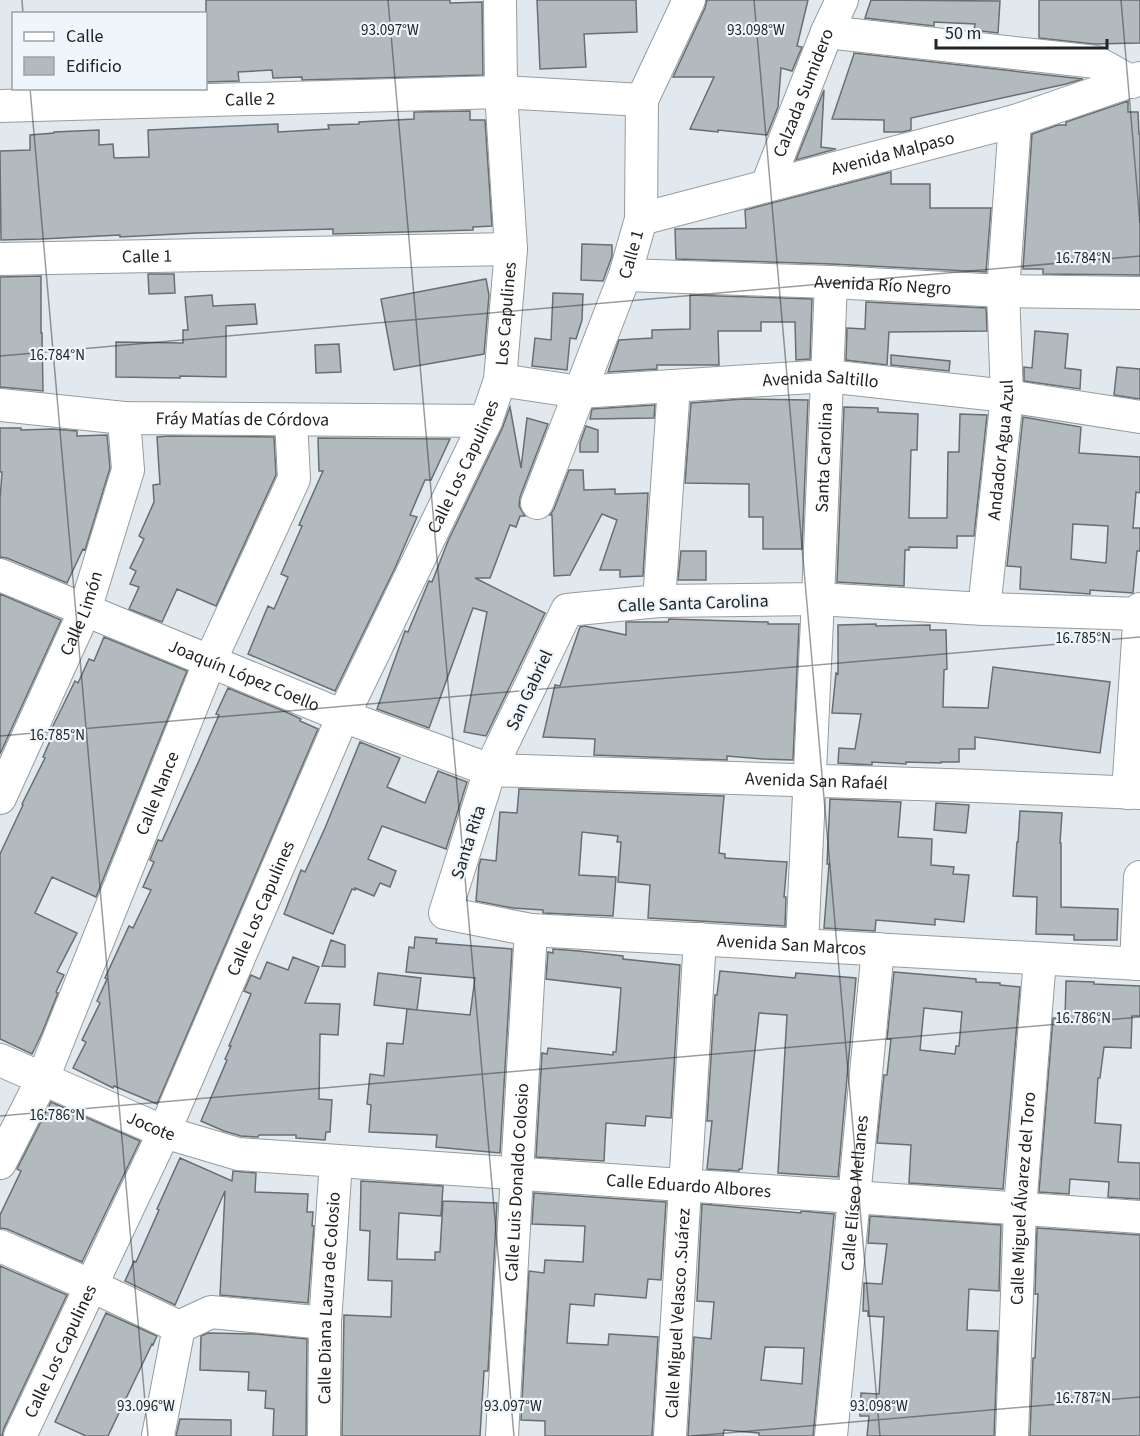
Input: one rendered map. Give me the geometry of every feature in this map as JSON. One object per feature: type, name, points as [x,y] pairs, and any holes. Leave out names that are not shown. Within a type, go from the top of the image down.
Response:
[{"type":"street","points":[[500,0],[501,92],[511,249]]},
{"type":"street","name":"Calle 1","points":[[537,503],[625,275],[641,219],[642,100],[689,0]]},
{"type":"street","name":"Calzada Sumidero","points":[[767,185],[827,32],[842,0]]},
{"type":"street","points":[[827,32],[1095,62],[1136,80]]},
{"type":"street","name":"Avenida Malpaso","points":[[641,219],[1016,121],[1136,80]]},
{"type":"street","name":"Calle 2","points":[[0,106],[501,92],[642,100]]},
{"type":"street","name":"Andador Agua Azul","points":[[984,609],[1007,396],[1003,291],[1016,121]]},
{"type":"street","name":"Calle 1","points":[[0,259],[511,249]]},
{"type":"street","name":"Los Capulines","points":[[500,380],[511,249]]},
{"type":"street","name":"Avenida Río Negro","points":[[625,275],[1003,291],[1140,293]]},
{"type":"street","name":"Santa Carolina","points":[[818,599],[831,282]]},
{"type":"street","name":"Avenida Saltillo","points":[[500,380],[580,392],[827,376],[1007,396],[1140,417]]},
{"type":"street","name":"Calle Los Capulines","points":[[20,1436],[164,1132],[343,716],[486,421],[500,380]]},
{"type":"street","points":[[659,601],[674,386]]},
{"type":"street","name":"Fráy Matías de Córdova","points":[[0,405],[124,418],[486,421]]},
{"type":"street","name":"Calle Limón","points":[[0,798],[85,609],[128,470],[124,418]]},
{"type":"street","name":"Calle Nance","points":[[0,1163],[43,1078],[210,661],[294,479],[291,420]]},
{"type":"street","name":"Joaquín López Coello","points":[[0,575],[343,716],[490,770]]},
{"type":"street","points":[[802,945],[818,599]]},
{"type":"street","name":"Calle Santa Carolina","points":[[567,610],[659,601],[818,599],[984,609],[1140,614]]},
{"type":"street","points":[[1134,793],[1140,609]]},
{"type":"street","name":"San Gabriel","points":[[490,770],[567,610]]},
{"type":"street","name":"Avenida San Rafaél","points":[[490,770],[1134,793]]},
{"type":"street","name":"Santa Rita","points":[[445,913],[490,770]]},
{"type":"street","points":[[1138,964],[1140,876]]},
{"type":"street","name":"Avenida San Marcos","points":[[445,913],[531,930],[1138,964]]},
{"type":"street","name":"Calle Luis Donaldo Colosio","points":[[502,1436],[531,930]]},
{"type":"street","name":"Calle Miguel Velasco .Suárez","points":[[670,1436],[700,939]]},
{"type":"street","name":"Calle Elíseo Mellanes","points":[[831,1436],[878,949]]},
{"type":"street","name":"Calle Miguel Álvarez del Toro","points":[[1012,1436],[1020,1208],[1040,958]]},
{"type":"street","name":"Jocote","points":[[0,1060],[164,1132],[238,1154]]},
{"type":"street","name":"Calle Eduardo Albores","points":[[238,1154],[1140,1217]]},
{"type":"street","name":"Calle Diana Laura de Colosio","points":[[324,1436],[325,1323],[336,1161]]},
{"type":"street","points":[[0,1246],[179,1327]]},
{"type":"street","points":[[179,1327],[211,1312],[325,1323]]},
{"type":"street","points":[[158,1436],[179,1327]]},
{"type":"building","points":[[206,0],[482,2],[483,75],[302,80],[302,77],[273,78],[272,70],[238,72],[239,81],[207,82]]},
{"type":"building","points":[[537,0],[636,0],[637,32],[584,34],[586,67],[540,69]]},
{"type":"building","points":[[707,0],[808,0],[797,46],[802,47],[792,71],[781,68],[778,107],[767,135],[690,129],[714,77],[673,77]]},
{"type":"building","points":[[871,0],[1000,1],[998,33],[974,30],[975,24],[934,22],[934,26],[865,18]]},
{"type":"building","points":[[1039,0],[1140,0],[1140,43],[1094,44],[1039,38]]},
{"type":"building","points":[[854,53],[1083,79],[911,118],[911,130],[884,132],[884,120],[832,119]]},
{"type":"building","points":[[824,90],[821,147],[836,149],[796,160]]},
{"type":"building","points":[[1128,101],[1128,112],[1138,112],[1140,134],[1140,275],[1043,274],[1043,269],[1023,269],[1032,134],[1058,125],[1066,125],[1066,122]]},
{"type":"building","points":[[470,111],[470,120],[485,120],[492,226],[473,227],[473,230],[440,231],[333,234],[333,229],[1,240],[0,151],[30,150],[30,135],[99,130],[99,145],[113,144],[114,158],[149,157],[148,130],[278,124],[278,132],[329,129],[328,125],[414,119],[414,112]]},
{"type":"building","points":[[891,172],[891,184],[930,184],[930,208],[991,208],[986,272],[676,259],[675,229],[746,228],[745,210]]},
{"type":"building","points":[[582,244],[612,245],[612,256],[603,281],[581,280]]},
{"type":"building","points":[[148,274],[174,274],[175,293],[149,294]]},
{"type":"building","points":[[41,276],[43,391],[0,387],[0,277]]},
{"type":"building","points":[[486,279],[489,295],[484,354],[394,370],[381,299]]},
{"type":"building","points":[[553,293],[583,294],[582,320],[576,339],[570,338],[567,370],[532,366],[535,338],[551,340]]},
{"type":"building","points":[[212,295],[213,306],[255,304],[257,324],[226,326],[226,377],[116,377],[116,342],[183,343],[183,330],[188,330],[185,297]]},
{"type":"building","points":[[690,295],[812,299],[810,359],[796,360],[795,322],[761,322],[761,331],[718,331],[719,365],[657,365],[657,369],[608,372],[619,340],[652,338],[652,330],[690,329]]},
{"type":"building","points":[[866,302],[986,308],[987,331],[889,332],[887,365],[846,360],[847,328],[865,329]]},
{"type":"building","points":[[1035,331],[1068,334],[1065,368],[1081,370],[1080,389],[1024,381],[1024,367],[1032,368]]},
{"type":"building","points":[[339,344],[341,372],[316,373],[315,345]]},
{"type":"building","points":[[891,355],[950,361],[949,371],[891,365]]},
{"type":"building","points":[[1117,367],[1140,369],[1140,399],[1114,395]]},
{"type":"building","points":[[743,399],[808,400],[802,549],[763,549],[763,517],[749,517],[749,484],[685,483],[691,403]]},
{"type":"building","points":[[655,405],[654,418],[590,419],[592,409]]},
{"type":"building","points":[[510,407],[521,468],[527,418],[548,424],[520,497],[519,506],[525,516],[520,516],[516,527],[510,525],[490,578],[475,578],[545,613],[486,736],[464,732],[487,612],[473,608],[429,728],[377,709],[405,631],[408,632],[429,581],[432,582],[448,541],[502,429]]},
{"type":"building","points":[[844,407],[878,408],[878,412],[918,414],[917,450],[911,450],[909,518],[947,518],[948,452],[959,452],[960,414],[987,415],[974,536],[957,536],[957,548],[909,547],[909,550],[905,550],[904,586],[837,582]]},
{"type":"building","points":[[1023,417],[1081,427],[1079,453],[1140,457],[1140,493],[1136,492],[1133,528],[1140,528],[1140,551],[1137,551],[1133,593],[1090,590],[1090,594],[1020,589],[1021,567],[1007,566]],"holes":[[[1073,524],[1108,526],[1106,563],[1071,559]]]},
{"type":"building","points":[[586,426],[598,430],[598,452],[580,452],[580,443]]},
{"type":"building","points":[[0,428],[77,431],[77,436],[107,435],[110,468],[85,550],[83,549],[67,583],[0,557],[2,472],[0,472]]},
{"type":"building","points":[[157,437],[274,437],[276,475],[216,606],[177,589],[162,622],[129,609],[139,587],[130,584],[136,571],[130,568],[144,539],[139,536],[154,502],[153,485],[160,484]]},
{"type":"building","points":[[318,438],[450,439],[431,480],[425,480],[410,515],[417,517],[395,568],[335,691],[248,654],[268,606],[274,609],[288,577],[281,574],[302,526],[299,525],[323,471],[319,471]]},
{"type":"building","points":[[569,470],[583,470],[584,490],[615,489],[615,494],[648,493],[643,576],[620,577],[620,570],[600,570],[617,520],[602,514],[570,575],[554,576],[552,515],[550,515]]},
{"type":"building","points":[[681,551],[706,551],[706,580],[678,580]]},
{"type":"building","points":[[0,594],[61,620],[0,754]]},
{"type":"building","points":[[669,619],[799,624],[793,760],[727,756],[727,760],[594,755],[595,739],[543,737],[555,685],[560,686],[580,627],[585,626],[626,635],[626,622],[668,622]]},
{"type":"building","points":[[876,624],[876,626],[930,625],[930,630],[946,630],[947,669],[944,670],[943,707],[988,708],[993,667],[1110,682],[1100,753],[975,737],[975,749],[959,749],[959,762],[906,762],[906,764],[872,762],[872,765],[838,763],[839,748],[855,749],[861,714],[832,713],[836,673],[838,674],[838,625]]},
{"type":"building","points":[[104,637],[187,671],[96,897],[52,877],[35,913],[77,933],[57,972],[64,975],[32,1054],[0,1039],[0,854],[45,758],[43,757],[54,732],[51,730],[75,681],[78,683],[89,659],[94,661]]},
{"type":"building","points":[[228,688],[286,712],[318,729],[157,1104],[114,1086],[113,1088],[73,1068],[86,1042],[82,1040],[100,1003],[97,1001],[107,979],[105,978],[129,926],[133,928],[151,890],[143,887],[154,862],[150,860],[158,840],[162,841],[198,763]]},
{"type":"building","points":[[360,742],[400,758],[387,787],[425,803],[438,771],[467,782],[446,849],[382,826],[368,859],[396,871],[390,887],[380,883],[374,896],[355,888],[355,890],[352,889],[333,934],[284,914],[301,870],[305,872],[325,828]]},
{"type":"building","points":[[519,789],[724,796],[719,853],[725,854],[725,858],[787,862],[784,897],[786,897],[785,926],[648,918],[650,885],[618,882],[621,842],[617,842],[618,836],[582,832],[579,875],[616,877],[613,916],[543,913],[543,910],[513,908],[476,901],[481,859],[496,861],[500,812],[517,813]]},
{"type":"building","points":[[830,799],[901,802],[898,837],[932,839],[931,865],[954,867],[953,874],[969,875],[964,922],[935,919],[935,925],[876,920],[875,931],[824,928],[829,864],[827,864]]},
{"type":"building","points":[[936,803],[969,805],[966,833],[934,830]]},
{"type":"building","points":[[1020,811],[1062,813],[1061,907],[1118,909],[1117,940],[1074,940],[1074,935],[1036,934],[1037,897],[1013,896]]},
{"type":"building","points":[[415,937],[437,939],[436,943],[512,949],[500,1153],[436,1147],[437,1135],[369,1132],[371,1105],[367,1104],[370,1074],[384,1076],[387,1043],[403,1044],[407,1009],[470,1015],[475,978],[406,972],[409,947],[414,948]]},
{"type":"building","points":[[331,940],[345,945],[345,967],[322,966]]},
{"type":"building","points":[[553,949],[623,956],[623,959],[680,965],[671,1118],[646,1116],[645,1126],[606,1123],[604,1161],[536,1157],[542,1053],[547,1054],[548,1048],[613,1055],[613,1052],[616,1052],[621,988],[546,979],[548,952],[553,953]]},
{"type":"building","points":[[293,957],[319,967],[305,1003],[340,1004],[338,1035],[320,1034],[319,1099],[332,1100],[330,1132],[326,1132],[325,1140],[296,1138],[296,1135],[241,1136],[201,1121],[227,1060],[225,1059],[231,1046],[229,1046],[251,994],[244,991],[251,975],[260,979],[267,962],[288,970]]},
{"type":"building","points":[[720,971],[795,978],[796,973],[856,978],[838,1177],[778,1173],[787,1015],[759,1013],[742,1169],[739,1171],[707,1169],[712,1121],[707,1121],[715,995],[717,995]]},
{"type":"building","points":[[894,972],[976,979],[976,982],[1020,987],[1003,1189],[909,1183],[911,1145],[877,1143],[884,1075],[887,1075],[891,1039],[887,1039]],"holes":[[[924,1008],[962,1012],[959,1046],[956,1046],[955,1054],[920,1050]]]},
{"type":"building","points":[[378,973],[421,978],[417,1010],[374,1005]]},
{"type":"building","points":[[1066,981],[1140,986],[1140,1016],[1132,1016],[1131,1048],[1104,1047],[1100,1078],[1098,1078],[1095,1123],[1121,1125],[1118,1162],[1140,1163],[1140,1199],[1108,1197],[1109,1182],[1070,1179],[1069,1194],[1039,1192],[1053,1018],[1065,1019]]},
{"type":"building","points":[[51,1102],[140,1141],[82,1262],[0,1228],[0,1215],[21,1171],[17,1169]]},
{"type":"building","points":[[180,1158],[232,1181],[233,1171],[256,1173],[255,1192],[308,1194],[307,1212],[313,1212],[312,1226],[314,1226],[308,1303],[220,1295],[225,1191],[175,1305],[125,1281],[134,1261],[136,1262]]},
{"type":"building","points":[[361,1181],[443,1186],[441,1216],[399,1213],[397,1259],[435,1260],[435,1252],[440,1252],[443,1201],[497,1203],[488,1371],[484,1371],[480,1436],[342,1436],[344,1315],[391,1317],[392,1281],[368,1280],[370,1231],[360,1230]]},
{"type":"building","points":[[534,1193],[666,1202],[661,1280],[648,1279],[646,1298],[595,1294],[594,1306],[570,1304],[567,1343],[608,1345],[609,1334],[658,1337],[652,1436],[545,1436],[545,1421],[521,1420],[529,1271],[544,1273],[545,1260],[583,1262],[585,1226],[532,1224]]},
{"type":"building","points":[[702,1204],[834,1214],[813,1436],[759,1436],[759,1433],[724,1430],[723,1436],[688,1436],[694,1337],[711,1339],[714,1302],[697,1301]],"holes":[[[765,1347],[804,1348],[802,1384],[761,1380]]]},
{"type":"building","points":[[870,1216],[1001,1225],[999,1291],[969,1289],[967,1330],[998,1331],[994,1436],[867,1436],[869,1416],[860,1416],[861,1393],[879,1394],[884,1317],[868,1316],[868,1311],[863,1311],[864,1283],[882,1284],[887,1244],[868,1243]]},
{"type":"building","points":[[1037,1228],[1140,1235],[1140,1436],[1030,1436],[1038,1294],[1035,1294]]},
{"type":"building","points":[[0,1266],[67,1295],[2,1436],[0,1436]]},
{"type":"building","points":[[106,1313],[157,1336],[108,1436],[86,1436],[55,1422]]},
{"type":"building","points":[[208,1333],[256,1334],[307,1339],[306,1436],[273,1436],[274,1409],[265,1408],[266,1391],[248,1390],[249,1372],[200,1370],[201,1336]]},
{"type":"building","points":[[180,1419],[231,1420],[231,1436],[176,1436]]}]
